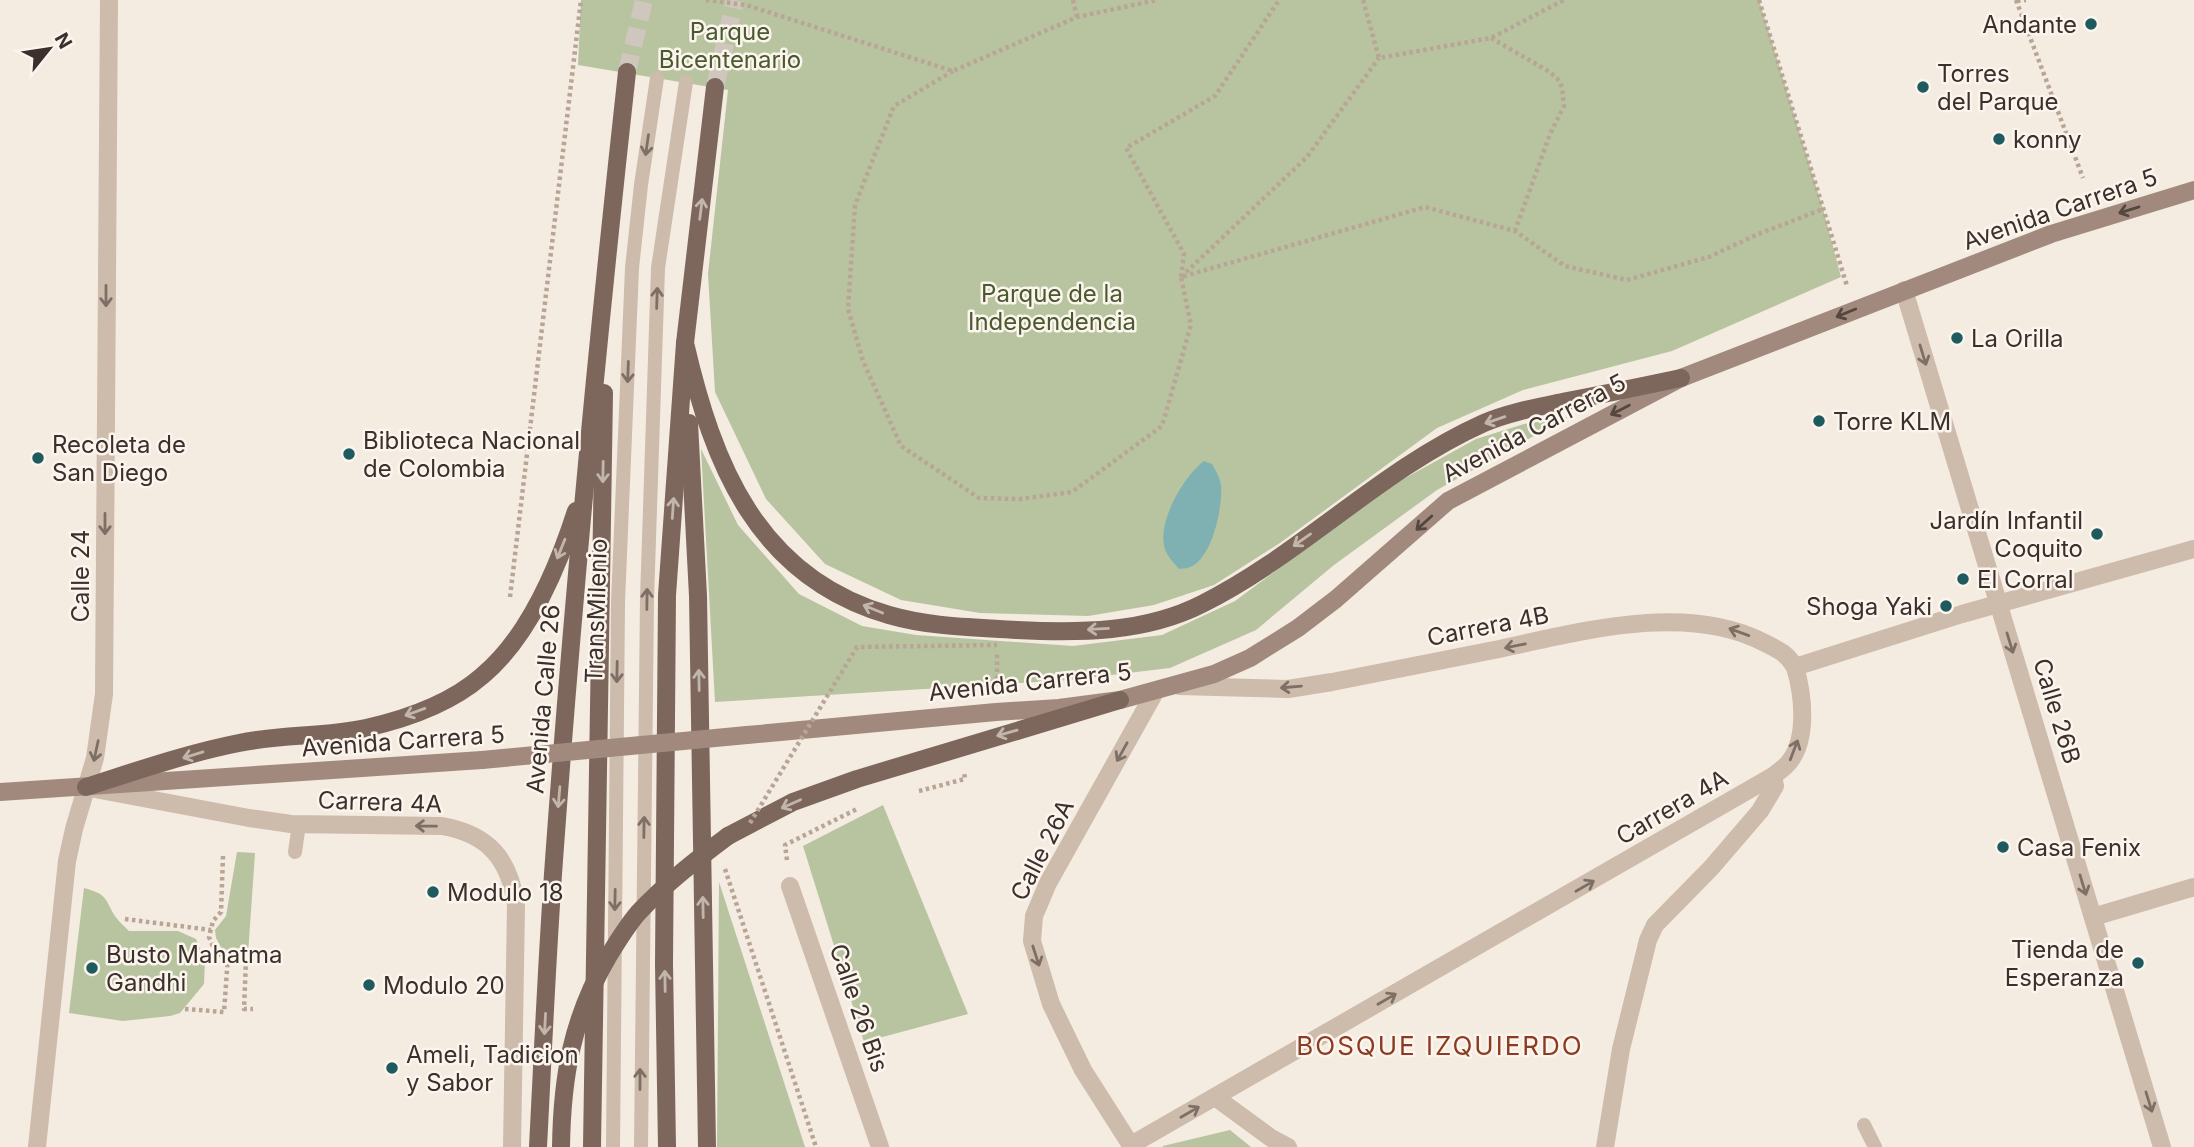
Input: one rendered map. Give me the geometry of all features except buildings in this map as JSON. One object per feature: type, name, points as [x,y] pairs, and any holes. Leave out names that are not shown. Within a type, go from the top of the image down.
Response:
[{"type":"main road","name":"Avenida Calle 26","points":[[538,1147],[554,862],[584,485],[627,72]]},
{"type":"main road","points":[[667,1147],[664,951],[667,595],[685,343],[715,87]]},
{"type":"main road","name":"Avenida Carrera 5","points":[[0,792],[482,760],[1059,708],[1120,701],[1179,686],[1250,658],[1298,628],[1336,599],[1448,501],[1681,378],[2051,234],[2194,190]]},
{"type":"main road","name":"Avenida Calle 26","points":[[592,1147],[606,256]]},
{"type":"main road","points":[[685,343],[698,401],[730,479],[752,517],[789,560],[835,593],[889,615],[949,626],[1057,632],[1123,628],[1172,617],[1202,604],[1262,569],[1437,446],[1487,422],[1524,410],[1681,378]]},
{"type":"main road","points":[[685,343],[698,596],[707,1147]]},
{"type":"main road","points":[[86,788],[203,751],[240,743],[365,728],[431,707],[463,690],[482,677],[503,656],[522,630],[556,563],[584,485]]},
{"type":"main road","points":[[561,1147],[565,1080],[572,1041],[584,1003],[602,968],[636,915],[666,885],[737,834],[793,802],[960,747],[1120,701]]},
{"type":"street","name":"Calle 24","points":[[37,1147],[62,896],[74,829],[97,748],[104,694],[109,0]]},
{"type":"street","name":"Calle 26B","points":[[1904,290],[2162,1147]]},
{"type":"street","points":[[1796,667],[1999,604],[2194,549]]},
{"type":"street","name":"Carrera 4B","points":[[1179,686],[1288,689],[1597,629],[1657,623],[1696,623],[1725,627],[1787,654],[1796,667]]},
{"type":"street","name":"Carrera 4A","points":[[1131,1146],[1773,776],[1790,762],[1797,746],[1802,718],[1801,688],[1796,667]]},
{"type":"street","name":"Calle 26A","points":[[1131,1146],[1083,1070],[1051,1004],[1032,941],[1034,916],[1048,883],[1155,692]]},
{"type":"street","points":[[1605,1147],[1621,1049],[1647,940],[1655,925],[1711,868],[1760,811],[1775,786],[1773,776]]},
{"type":"street","name":"Carrera 4A","points":[[86,788],[248,818],[299,824],[442,826],[459,829],[489,846],[504,863],[513,884],[516,906],[512,1147]]},
{"type":"street","name":"Calle 26 Bis","points":[[790,886],[880,1147]]},
{"type":"street","points":[[2093,917],[2194,887]]},
{"type":"street","points":[[1216,1097],[1271,1138],[1288,1147]]},
{"type":"lane","name":"TransMilenio","points":[[612,1147],[618,589],[632,268],[657,78]]},
{"type":"lane","name":"TransMilenio","points":[[641,1147],[647,599],[658,268],[686,82]]},
{"type":"lane","points":[[295,852],[299,824]]},
{"type":"lane","points":[[1864,1125],[1875,1147]]},
{"type":"path","points":[[509,601],[581,0]]},
{"type":"path","points":[[706,0],[746,5],[953,71]]},
{"type":"path","points":[[1073,0],[1077,17]]},
{"type":"path","points":[[1157,0],[1077,17],[953,71],[894,106],[855,205],[848,309],[863,361],[901,446],[979,498],[1020,499],[1072,492],[1162,426],[1191,325],[1181,277],[1184,254],[1126,148],[1215,96],[1279,0]]},
{"type":"path","points":[[1363,0],[1379,58]]},
{"type":"path","points":[[1181,277],[1307,157],[1379,58],[1491,38],[1564,0]]},
{"type":"path","points":[[1759,0],[1849,293]]},
{"type":"path","points":[[2026,0],[2017,1],[2083,178]]},
{"type":"path","points":[[1491,38],[1548,71],[1557,78],[1562,87],[1564,106],[1550,134],[1515,231]]},
{"type":"path","points":[[1181,277],[1425,207],[1515,231],[1565,266],[1627,280],[1709,257],[1823,209]]},
{"type":"path","points":[[737,834],[857,647],[997,645],[996,712]]},
{"type":"path","points":[[917,791],[965,779],[960,747]]},
{"type":"path","points":[[790,886],[785,845],[869,803]]},
{"type":"path","points":[[223,856],[221,912],[213,921],[209,937],[216,954],[246,960],[244,1009],[253,1009]]},
{"type":"path","points":[[724,866],[816,1147]]},
{"type":"path","points":[[125,919],[211,930]]},
{"type":"path","points":[[185,1009],[224,1012],[228,956]]},
{"type":"green space","name":"Parque de la Independencia","points":[[581,0],[1759,0],[1841,277],[1672,351],[1523,390],[1437,428],[1280,543],[1214,585],[1154,605],[1088,616],[980,613],[901,600],[825,564],[766,499],[715,392],[708,274],[728,90],[578,65]]},
{"type":"green space","points":[[1568,417],[1437,490],[1334,565],[1256,630],[1170,668],[1069,680],[715,702],[701,449],[738,525],[799,594],[862,626],[916,635],[1073,646],[1162,635],[1235,601],[1387,488],[1476,439],[1524,424]]},
{"type":"green space","points":[[883,805],[968,1014],[864,1042],[803,846]]},
{"type":"green space","points":[[237,852],[255,853],[248,954],[223,951],[215,930],[226,916]]},
{"type":"green space","points":[[719,882],[805,1147],[717,1147]]},
{"type":"green space","points":[[84,888],[103,896],[116,918],[129,931],[178,931],[196,939],[205,960],[204,984],[180,1013],[123,1021],[69,1013]]},
{"type":"green space","points":[[1230,1130],[1251,1147],[1163,1147],[1163,1146]]},
{"type":"water","points":[[1204,461],[1212,464],[1220,482],[1218,519],[1210,543],[1198,562],[1188,568],[1179,569],[1165,548],[1165,523],[1181,487]]},
{"type":"tunnel","points":[[627,72],[644,0]]},
{"type":"tunnel","points":[[715,87],[735,0]]},
{"type":"place","name":"Andante","points":[[2091,24]]},
{"type":"place","name":"Torres del Parque","points":[[1923,87]]},
{"type":"place","name":"konny","points":[[1999,139]]},
{"type":"place","name":"La Orilla","points":[[1957,338]]},
{"type":"place","name":"Torre KLM","points":[[1819,421]]},
{"type":"place","name":"Biblioteca Nacional de Colombia","points":[[349,454]]},
{"type":"place","name":"Recoleta de San Diego","points":[[38,458]]},
{"type":"place","name":"Jardín Infantil Coquito","points":[[2097,534]]},
{"type":"place","name":"El Corral","points":[[1963,579]]},
{"type":"place","name":"Shoga Yaki","points":[[1946,606]]},
{"type":"place","name":"Casa Fenix","points":[[2003,847]]},
{"type":"place","name":"Modulo 18","points":[[433,892]]},
{"type":"place","name":"Tienda de Esperanza","points":[[2138,963]]},
{"type":"place","name":"Busto Mahatma Gandhi","points":[[92,968]]},
{"type":"place","name":"Modulo 20","points":[[369,985]]},
{"type":"place","name":"Ameli, Tadicion y Sabor","points":[[392,1068]]},
{"type":"district","name":"BOSQUE IZQUIERDO","points":[[1440,1045]]},
{"type":"park label","name":"Parque Bicentenario","points":[[730,45]]}]
